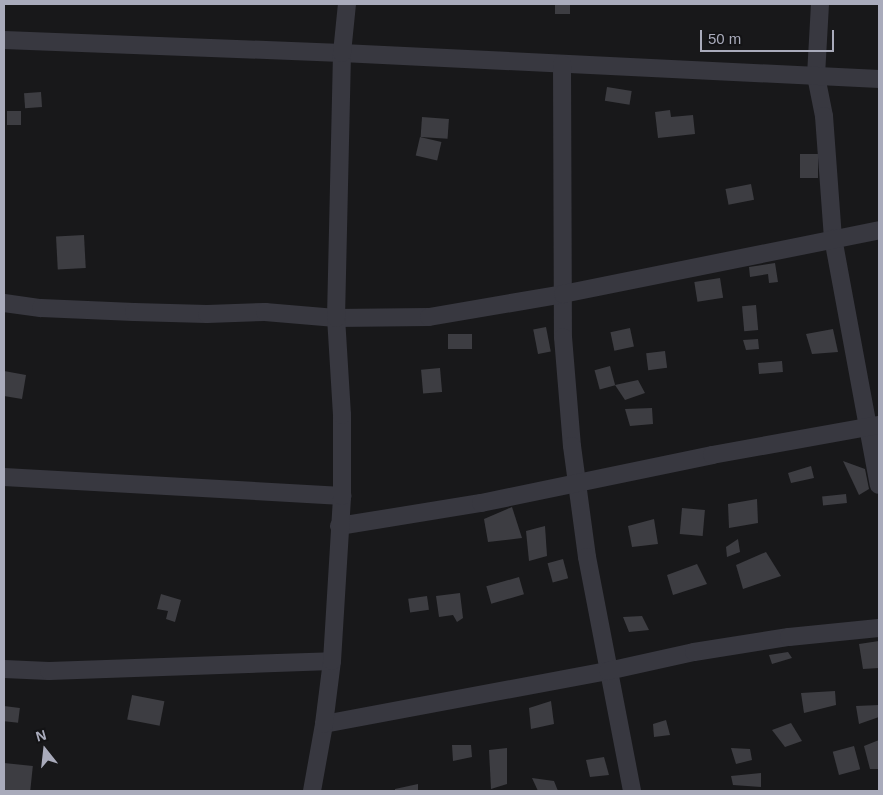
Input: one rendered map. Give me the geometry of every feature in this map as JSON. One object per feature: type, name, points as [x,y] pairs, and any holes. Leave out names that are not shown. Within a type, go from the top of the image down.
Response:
[{"type":"street","points":[[312,791],[324,724],[332,661],[342,496],[342,415],[336,318],[342,53],[347,4]]},
{"type":"street","points":[[820,4],[816,76],[824,116],[833,238],[874,426],[879,485]]},
{"type":"street","points":[[4,40],[342,53],[879,79]]},
{"type":"street","points":[[562,64],[563,338],[576,483],[608,671],[632,791]]},
{"type":"street","points":[[4,303],[41,308],[134,312],[207,314],[265,312],[336,318],[429,317],[564,294],[879,230]]},
{"type":"street","points":[[339,526],[480,503],[712,455],[874,426]]},
{"type":"street","points":[[4,478],[342,496]]},
{"type":"street","points":[[324,724],[608,671],[694,652],[770,640],[879,628]]},
{"type":"street","points":[[4,669],[49,671],[114,670],[332,661]]},
{"type":"building","points":[[555,4],[570,4],[570,14],[555,14]]},
{"type":"building","points":[[607,87],[632,91],[630,105],[605,101]]},
{"type":"building","points":[[41,92],[42,107],[25,108],[24,93]]},
{"type":"building","points":[[670,110],[671,117],[693,115],[695,134],[658,138],[655,112]]},
{"type":"building","points":[[7,111],[21,111],[21,125],[7,125]]},
{"type":"building","points":[[422,117],[449,119],[448,139],[421,137]]},
{"type":"building","points":[[420,137],[441,142],[437,160],[416,156]]},
{"type":"building","points":[[800,154],[818,154],[818,178],[800,178]]},
{"type":"building","points":[[751,184],[754,200],[729,205],[725,189]]},
{"type":"building","points":[[84,235],[86,268],[58,269],[56,236]]},
{"type":"building","points":[[775,263],[778,282],[769,283],[768,274],[750,277],[749,267]]},
{"type":"building","points":[[720,278],[723,298],[697,302],[694,282]]},
{"type":"building","points":[[756,305],[758,330],[744,331],[742,306]]},
{"type":"building","points":[[546,327],[551,352],[538,354],[533,329]]},
{"type":"building","points":[[630,328],[634,347],[614,351],[610,332]]},
{"type":"building","points":[[833,329],[838,352],[812,354],[806,334]]},
{"type":"building","points":[[448,334],[472,334],[472,349],[448,349]]},
{"type":"building","points":[[758,339],[759,349],[746,350],[743,340]]},
{"type":"building","points":[[665,351],[667,368],[648,370],[646,353]]},
{"type":"building","points":[[782,361],[783,372],[759,374],[758,363]]},
{"type":"building","points":[[610,366],[615,385],[600,389],[595,370]]},
{"type":"building","points":[[440,368],[442,392],[423,394],[421,370]]},
{"type":"building","points":[[4,371],[26,375],[22,399],[4,396]]},
{"type":"building","points":[[638,380],[645,393],[625,400],[615,385]]},
{"type":"building","points":[[652,408],[653,424],[630,426],[625,409]]},
{"type":"building","points":[[843,461],[865,469],[869,489],[859,495]]},
{"type":"building","points":[[811,466],[814,478],[791,483],[788,473]]},
{"type":"building","points":[[846,494],[847,503],[823,505],[822,497]]},
{"type":"building","points":[[757,499],[758,523],[729,528],[728,504]]},
{"type":"building","points":[[512,507],[522,538],[488,542],[484,519]]},
{"type":"building","points":[[682,508],[705,510],[703,536],[680,534]]},
{"type":"building","points":[[654,519],[658,544],[632,547],[628,526]]},
{"type":"building","points":[[545,526],[547,556],[529,561],[526,531]]},
{"type":"building","points":[[738,539],[740,552],[727,557],[726,547]]},
{"type":"building","points":[[766,552],[781,576],[743,589],[736,565]]},
{"type":"building","points":[[563,559],[568,578],[553,582],[548,563]]},
{"type":"building","points":[[697,564],[707,584],[673,595],[667,575]]},
{"type":"building","points":[[519,577],[524,594],[491,604],[486,586]]},
{"type":"building","points":[[460,593],[463,618],[457,622],[453,615],[439,617],[436,596]]},
{"type":"building","points":[[161,594],[181,600],[175,622],[166,619],[168,611],[157,609]]},
{"type":"building","points":[[427,596],[429,610],[410,613],[408,599]]},
{"type":"building","points":[[642,616],[649,630],[629,632],[623,617]]},
{"type":"building","points":[[879,641],[879,668],[863,669],[859,644]]},
{"type":"building","points":[[788,652],[792,658],[772,664],[769,655]]},
{"type":"building","points":[[835,691],[836,705],[804,713],[801,693]]},
{"type":"building","points":[[132,695],[164,701],[160,726],[127,720]]},
{"type":"building","points":[[551,701],[554,724],[531,729],[529,708]]},
{"type":"building","points":[[879,705],[879,717],[859,724],[856,706]]},
{"type":"building","points":[[4,706],[20,708],[18,723],[4,721]]},
{"type":"building","points":[[666,720],[670,735],[654,737],[653,724]]},
{"type":"building","points":[[791,723],[802,741],[785,747],[772,730]]},
{"type":"building","points":[[879,740],[879,769],[870,769],[864,746]]},
{"type":"building","points":[[452,745],[471,745],[472,757],[453,761]]},
{"type":"building","points":[[854,746],[860,769],[839,775],[833,752]]},
{"type":"building","points":[[507,748],[507,784],[491,789],[489,750]]},
{"type":"building","points":[[731,748],[750,749],[752,760],[736,764]]},
{"type":"building","points":[[604,757],[609,775],[590,777],[586,760]]},
{"type":"building","points":[[4,763],[33,766],[30,791],[4,790]]},
{"type":"building","points":[[761,773],[761,787],[733,785],[731,776]]},
{"type":"building","points":[[532,778],[554,781],[558,791],[538,791]]},
{"type":"building","points":[[418,784],[418,791],[395,791],[395,789]]}]
